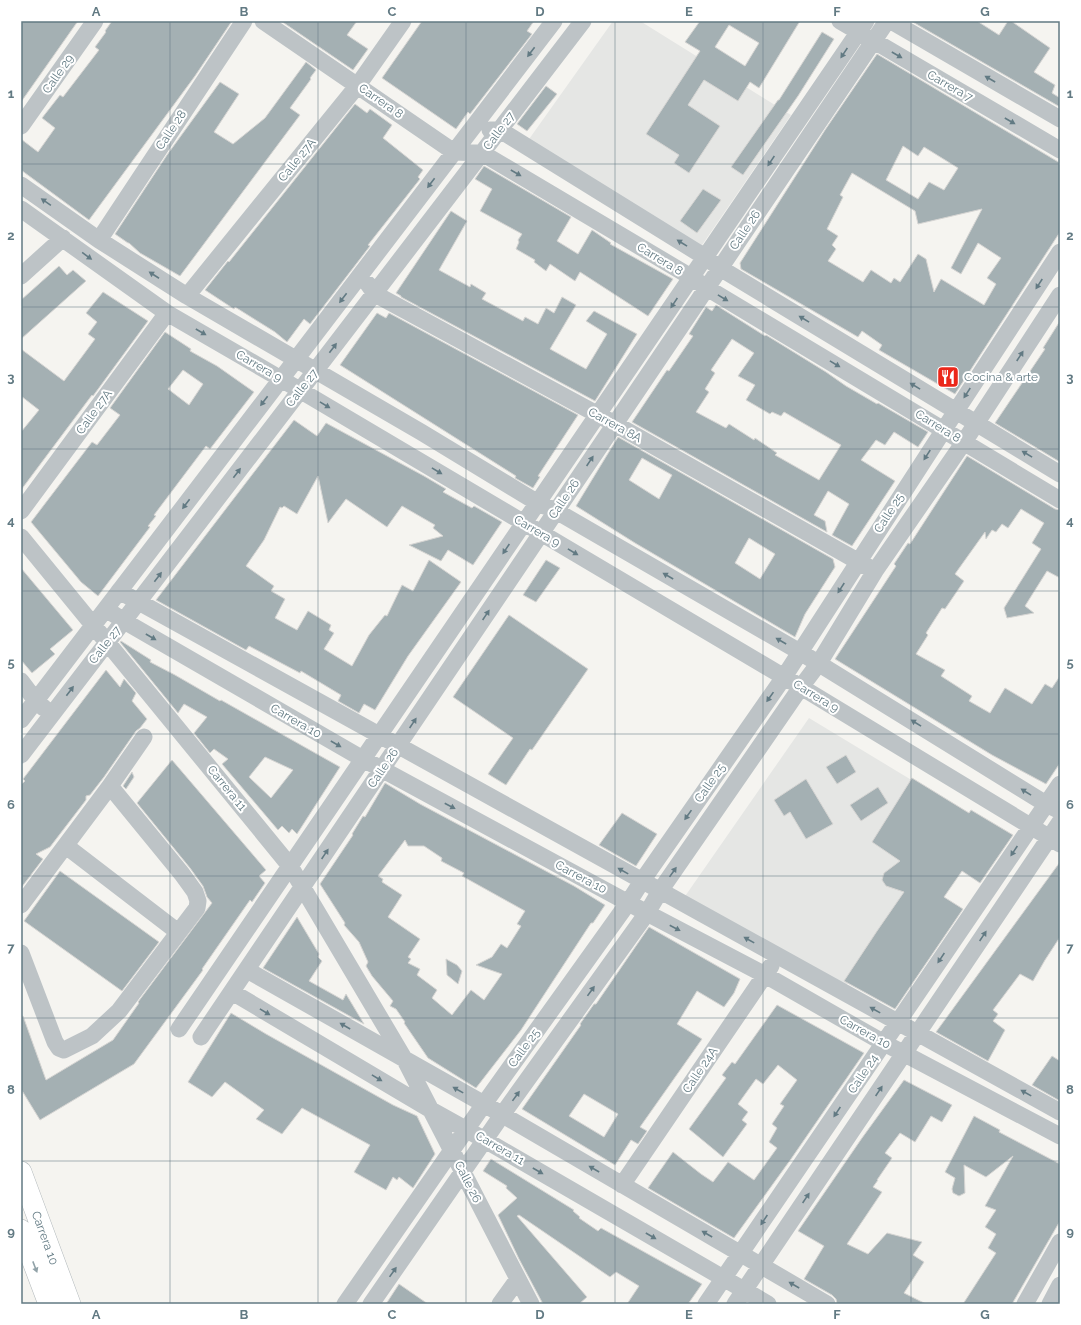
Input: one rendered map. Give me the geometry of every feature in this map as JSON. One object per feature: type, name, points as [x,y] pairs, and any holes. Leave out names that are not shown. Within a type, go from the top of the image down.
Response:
[{"type":"main road","name":"Carrera 10","points":[[21,1172],[70,1304]]},
{"type":"main road","name":"Carrera 10","points":[[21,1230],[49,1304]]},
{"type":"street","name":"Calle 29","points":[[21,126],[95,21]]},
{"type":"street","name":"Calle 28","points":[[99,240],[244,21]]},
{"type":"street","name":"Carrera 8","points":[[263,21],[454,152],[482,153],[691,277],[1060,500]]},
{"type":"street","name":"Calle 27A","points":[[187,296],[358,85],[403,21]]},
{"type":"street","name":"Calle 27","points":[[21,720],[554,21]]},
{"type":"street","name":"Calle 27","points":[[21,755],[583,21]]},
{"type":"street","name":"Carrera 7","points":[[840,21],[862,27],[873,41],[1060,150]]},
{"type":"street","name":"Calle 26","points":[[201,1037],[887,21]]},
{"type":"street","points":[[891,21],[1060,120]]},
{"type":"street","name":"Calle 26","points":[[179,1029],[862,27]]},
{"type":"street","name":"Carrera 8","points":[[500,130],[705,257],[720,268],[1060,474]]},
{"type":"street","points":[[471,131],[500,130]]},
{"type":"street","name":"Carrera 9","points":[[21,185],[99,240],[187,296],[421,432],[538,503],[556,511],[819,663],[1053,808]]},
{"type":"street","name":"Carrera 9","points":[[21,209],[167,313],[801,687],[1055,840]]},
{"type":"street","points":[[21,276],[63,238]]},
{"type":"street","name":"Calle 25","points":[[345,1304],[451,1150],[628,902],[784,677],[1060,252]]},
{"type":"street","name":"Carrera 8A","points":[[361,274],[374,294],[615,424],[875,571]]},
{"type":"street","name":"Calle 25","points":[[371,1304],[502,1115],[647,913],[660,891],[819,663],[875,571],[964,442],[1060,297]]},
{"type":"street","name":"Calle 27A","points":[[21,511],[167,313]]},
{"type":"street","name":"Carrera 11","points":[[21,536],[290,866],[405,1060]]},
{"type":"street","name":"Carrera 10","points":[[119,591],[1060,1112]]},
{"type":"street","name":"Carrera 10","points":[[106,609],[124,621],[363,759],[647,913],[765,975],[884,1043],[1060,1136]]},
{"type":"street","points":[[21,681],[36,701],[52,714]]},
{"type":"street","points":[[21,905],[110,786],[144,737]]},
{"type":"street","name":"Calle 24","points":[[706,1304],[1031,826],[1053,808],[1060,784]]},
{"type":"street","points":[[21,953],[55,1042],[59,1048],[64,1050],[92,1036],[119,1012],[197,908],[198,901],[195,892],[110,786]]},
{"type":"street","points":[[519,843],[531,820]]},
{"type":"street","name":"Calle 24","points":[[740,1297],[904,1053],[1055,840],[1060,822]]},
{"type":"street","points":[[66,846],[178,932]]},
{"type":"street","name":"Calle 24A","points":[[622,1185],[777,956]]},
{"type":"street","points":[[247,970],[484,1104],[827,1304]]},
{"type":"street","name":"Carrera 11","points":[[232,992],[431,1110],[724,1278],[740,1297],[768,1304]]},
{"type":"street","name":"Calle 26","points":[[405,1060],[531,1304]]},
{"type":"street","points":[[1025,1304],[1060,1242]]},
{"type":"street","points":[[500,1304],[518,1279]]},
{"type":"street","points":[[1050,1304],[1060,1285]]},
{"type":"shaded area","points":[[613,21],[640,21],[791,115],[700,248],[527,142]]},
{"type":"shaded area","points":[[809,718],[971,816],[845,987],[681,902]]},
{"type":"building","points":[[21,21],[78,21],[21,102]]},
{"type":"building","points":[[112,21],[232,21],[195,76],[89,220],[21,170],[21,139],[38,152],[55,128],[42,118],[60,95],[63,97],[99,50],[95,47]]},
{"type":"building","points":[[281,21],[357,21],[347,35],[368,49],[353,70]]},
{"type":"building","points":[[422,21],[534,21],[527,31],[532,34],[470,114],[468,112],[456,129],[382,78]]},
{"type":"building","points":[[700,21],[800,21],[759,88],[750,82],[738,101],[704,80],[688,105],[720,126],[689,173],[674,163],[679,155],[646,134],[700,51],[685,42]],"holes":[[[729,25],[759,43],[745,66],[715,47]]]},
{"type":"building","points":[[911,21],[977,21],[999,35],[1008,21],[1011,21],[1050,48],[1034,72],[1055,85],[1052,93],[1060,98],[1060,107]]},
{"type":"building","points":[[822,32],[834,39],[798,96],[743,175],[731,167],[779,100]]},
{"type":"building","points":[[877,54],[1060,163],[1060,232],[955,394],[879,350],[882,345],[862,331],[858,337],[741,269],[740,263],[825,130]],"holes":[[[903,146],[918,156],[924,147],[958,168],[944,190],[929,182],[918,199],[886,180]],[[852,173],[915,211],[918,224],[982,209],[951,268],[961,274],[978,243],[1001,258],[987,278],[996,284],[984,305],[941,279],[934,292],[926,259],[918,254],[900,282],[894,278],[891,283],[871,270],[863,282],[828,261],[836,249],[832,245],[838,236],[827,229],[843,197],[840,195]]]},
{"type":"building","points":[[306,62],[316,70],[290,108],[300,115],[180,276],[140,253],[129,243],[115,234],[167,155],[220,82],[239,94],[214,132],[233,144],[265,118]]},
{"type":"building","points":[[546,86],[557,94],[527,131],[517,124]]},
{"type":"building","points":[[355,104],[367,113],[370,109],[392,125],[383,138],[423,170],[418,177],[420,179],[368,245],[370,246],[310,324],[304,319],[287,342],[275,332],[235,307],[234,309],[205,290]]},
{"type":"building","points":[[484,166],[571,217],[557,241],[578,254],[592,230],[611,243],[610,244],[673,279],[648,316],[580,272],[575,281],[550,264],[546,271],[534,262],[535,260],[516,249],[519,242],[518,240],[522,234],[480,211],[492,189],[475,179]]},
{"type":"building","points":[[703,189],[721,200],[697,233],[680,221]]},
{"type":"building","points":[[451,211],[467,221],[439,270],[470,287],[471,284],[486,293],[482,299],[523,321],[525,317],[538,324],[546,308],[554,313],[562,297],[576,305],[550,349],[586,369],[607,334],[586,321],[594,311],[637,334],[595,401],[396,293]]},
{"type":"building","points":[[59,266],[67,275],[73,270],[86,281],[21,339],[21,300]]},
{"type":"building","points":[[103,292],[148,321],[21,490],[21,432],[39,410],[21,396],[21,349],[64,381],[95,339],[88,334],[97,322],[86,313]]},
{"type":"building","points":[[716,305],[826,372],[846,386],[928,432],[918,447],[894,432],[885,445],[876,440],[861,460],[895,481],[852,546],[832,535],[849,504],[828,491],[814,515],[825,521],[827,532],[632,422],[667,370],[669,371],[693,336],[689,334],[706,307],[712,311]],"holes":[[[732,339],[754,353],[738,376],[755,385],[746,400],[770,414],[772,412],[781,416],[784,412],[841,445],[819,480],[775,455],[777,453],[755,438],[754,440],[729,424],[726,428],[696,412],[709,392],[705,389],[715,373],[711,370]]]},
{"type":"building","points":[[377,313],[386,318],[389,313],[578,415],[538,476],[540,477],[533,488],[515,478],[516,476],[340,365]]},
{"type":"building","points":[[1060,321],[1060,462],[995,423],[1045,349],[1043,348]]},
{"type":"building","points":[[165,332],[191,349],[190,351],[217,366],[254,392],[210,449],[206,446],[154,515],[156,516],[148,526],[150,527],[98,596],[81,582],[31,522],[92,442],[97,445],[120,415],[110,408]],"holes":[[[183,370],[203,384],[189,405],[168,389]]]},
{"type":"building","points":[[294,420],[317,436],[326,423],[446,489],[443,492],[472,508],[474,506],[502,522],[473,565],[448,550],[441,561],[409,545],[443,536],[433,528],[435,525],[402,506],[387,527],[346,499],[328,523],[318,476],[297,514],[284,506],[282,508],[280,507],[264,540],[246,566],[274,586],[271,591],[285,599],[275,618],[297,630],[308,611],[331,625],[329,630],[334,633],[324,649],[352,666],[369,635],[385,615],[387,616],[402,585],[413,591],[429,560],[461,582],[408,656],[375,710],[364,704],[359,713],[338,701],[341,695],[301,671],[300,673],[249,646],[246,650],[156,600]]},
{"type":"building","points":[[618,437],[833,559],[835,567],[805,614],[795,637],[635,543],[576,506]],"holes":[[[642,458],[672,475],[659,499],[629,480]],[[749,538],[775,554],[760,579],[735,563]]]},
{"type":"building","points":[[967,456],[1055,509],[1060,510],[1060,578],[1047,571],[1025,606],[1034,613],[1007,618],[1004,608],[1041,549],[1032,543],[1044,523],[1021,509],[1008,528],[1002,524],[996,532],[992,530],[986,539],[985,532],[955,574],[964,581],[945,609],[942,608],[926,633],[928,635],[916,654],[945,670],[941,676],[972,696],[969,701],[990,713],[1005,688],[1032,704],[1045,684],[1052,688],[1060,676],[1060,763],[1046,784],[992,755],[835,659],[896,566],[894,564],[908,543],[910,544]]},
{"type":"building","points":[[546,560],[560,568],[536,602],[523,595]]},
{"type":"building","points":[[21,568],[73,630],[50,649],[55,654],[32,673],[21,660]]},
{"type":"building","points":[[509,615],[588,669],[506,785],[488,774],[513,738],[453,697]]},
{"type":"building","points":[[121,641],[151,660],[150,662],[340,767],[297,834],[292,829],[289,833],[282,826],[278,830],[222,764],[228,759],[214,749],[210,753],[194,733],[207,717],[184,704],[178,713],[120,642]],"holes":[[[265,757],[293,770],[271,798],[249,777]]]},
{"type":"building","points":[[106,670],[120,687],[124,679],[136,693],[132,701],[147,719],[136,731],[90,795],[86,796],[86,800],[50,847],[36,854],[43,859],[21,888],[21,785],[25,781],[23,779]]},
{"type":"building","points":[[846,755],[856,772],[837,784],[826,767]]},
{"type":"building","points":[[172,760],[266,870],[259,876],[265,883],[252,902],[250,900],[202,969],[203,970],[134,1064],[40,1120],[21,1089],[21,1016],[23,1016],[46,1080],[113,1040],[139,1003],[138,1002],[212,903],[207,897],[203,886],[190,868],[137,803]]},
{"type":"building","points":[[132,772],[134,777],[126,789],[123,786]]},
{"type":"building","points":[[912,778],[969,813],[971,810],[1013,835],[980,883],[962,871],[944,897],[963,909],[895,1009],[844,981],[904,892],[886,886],[882,880],[884,873],[900,861],[872,842]]},
{"type":"building","points":[[806,779],[833,824],[806,839],[790,812],[784,816],[774,800]]},
{"type":"building","points":[[385,783],[420,804],[574,886],[605,905],[593,923],[591,923],[521,1030],[476,1088],[428,1058],[396,1009],[390,1006],[393,1001],[372,976],[366,966],[368,962],[359,942],[344,925],[345,923],[320,884],[353,835],[352,834],[363,816],[365,817]],"holes":[[[405,840],[408,846],[424,846],[442,858],[441,861],[464,873],[462,876],[525,911],[517,924],[521,926],[507,948],[501,944],[492,957],[476,965],[502,974],[484,1000],[471,990],[452,1015],[432,998],[437,990],[417,975],[420,969],[408,963],[411,959],[408,957],[420,939],[388,917],[402,895],[382,882],[383,879],[378,876]]]},
{"type":"building","points":[[878,787],[888,803],[861,821],[850,805]]},
{"type":"building","points":[[622,813],[657,834],[636,866],[599,845]]},
{"type":"building","points":[[1060,862],[1060,937],[1033,981],[1020,974],[993,1010],[998,1014],[993,1021],[1005,1030],[988,1061],[936,1032]]},
{"type":"building","points":[[60,871],[159,942],[122,991],[24,921]]},
{"type":"building","points":[[297,917],[319,954],[318,957],[322,961],[309,981],[343,1000],[346,994],[364,1024],[263,968]]},
{"type":"building","points":[[649,927],[740,979],[734,993],[724,1007],[697,991],[677,1024],[702,1039],[640,1127],[647,1131],[638,1144],[631,1140],[615,1165],[522,1109],[594,1004],[596,1004]],"holes":[[[584,1094],[618,1114],[604,1137],[569,1116]]]},
{"type":"building","points":[[446,959],[457,965],[462,971],[458,984],[447,975]]},
{"type":"building","points":[[777,1005],[864,1053],[791,1159],[734,1238],[648,1188],[673,1152],[713,1182],[728,1162],[754,1180],[777,1148],[769,1142],[777,1128],[772,1124],[784,1106],[780,1104],[797,1080],[778,1065],[763,1084],[756,1079],[738,1104],[748,1112],[742,1120],[747,1124],[723,1157],[689,1129],[726,1078],[722,1075],[732,1062],[735,1064]]},
{"type":"building","points":[[231,1013],[393,1105],[417,1116],[435,1154],[413,1188],[399,1177],[397,1180],[393,1177],[386,1190],[354,1172],[370,1145],[302,1108],[282,1134],[256,1119],[264,1110],[225,1082],[212,1097],[188,1082]]},
{"type":"building","points":[[1052,1056],[1060,1061],[1060,1101],[1032,1085]]},
{"type":"building","points":[[904,1080],[952,1105],[942,1122],[931,1116],[915,1142],[900,1133],[885,1153],[892,1158],[873,1187],[882,1192],[847,1244],[868,1254],[887,1233],[922,1242],[913,1255],[924,1262],[904,1293],[926,1304],[837,1304],[836,1299],[832,1295],[804,1279],[824,1246],[798,1231]]},
{"type":"building","points":[[974,1116],[1000,1130],[999,1132],[1060,1164],[1060,1221],[1012,1304],[963,1304],[996,1253],[988,1248],[996,1234],[985,1227],[996,1210],[985,1206],[1013,1156],[986,1177],[964,1165],[965,1193],[959,1196],[953,1193],[952,1189],[955,1178],[945,1172]]},
{"type":"building","points":[[491,1159],[574,1210],[573,1211],[580,1217],[579,1218],[598,1231],[601,1228],[702,1284],[688,1304],[627,1304],[639,1286],[616,1272],[610,1277],[519,1215],[517,1216],[587,1297],[579,1304],[543,1304],[498,1215],[517,1198],[506,1188],[507,1186],[483,1171]]},
{"type":"building","points":[[399,1284],[428,1304],[386,1304]]},
{"type":"place","name":"Cocina & arte","points":[[948,377]]}]
